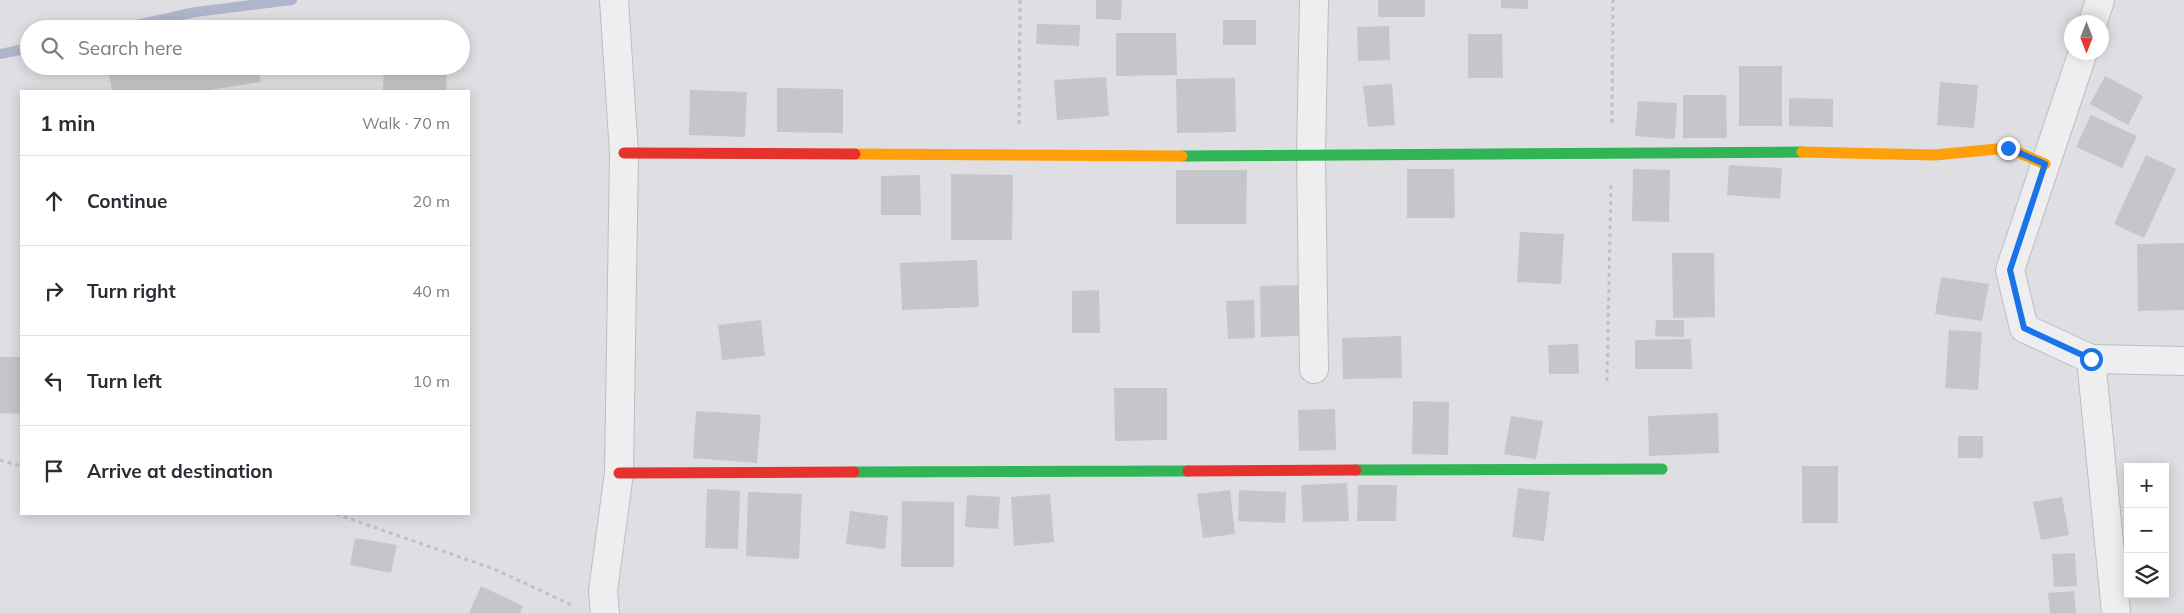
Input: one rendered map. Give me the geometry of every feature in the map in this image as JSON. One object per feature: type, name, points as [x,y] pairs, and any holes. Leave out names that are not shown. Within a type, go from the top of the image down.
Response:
[{"type":"street","points":[[592,611],[603,591],[619,473],[624,153],[614,0]]},
{"type":"street","points":[[1314,0],[1311,156],[1314,369]]},
{"type":"street","points":[[2095,15],[2100,0]]},
{"type":"street","points":[[2080,60],[2010,270],[2024,328],[2091,359],[2184,361]]},
{"type":"street","points":[[624,153],[1311,156],[1851,152],[1935,155],[2008,148],[2045,164]]},
{"type":"street","points":[[2091,359],[2116,613]]},
{"type":"street","points":[[619,473],[1662,469]]},
{"type":"path","points":[[1018,155],[1020,0]]},
{"type":"path","points":[[1607,381],[1613,0]]},
{"type":"path","points":[[0,460],[20,466]]},
{"type":"path","points":[[339,515],[494,569],[592,611]]},
{"type":"building","points":[[1096,0],[1122,0],[1121,20],[1096,19]]},
{"type":"building","points":[[1378,0],[1425,0],[1425,17],[1378,17]]},
{"type":"building","points":[[1501,0],[1528,0],[1528,9],[1501,8]]},
{"type":"building","points":[[1223,20],[1256,20],[1256,45],[1223,45]]},
{"type":"building","points":[[1037,24],[1080,25],[1079,46],[1036,44]]},
{"type":"building","points":[[1389,26],[1390,60],[1358,61],[1357,27]]},
{"type":"building","points":[[1116,33],[1176,33],[1177,75],[1116,76]]},
{"type":"building","points":[[1468,34],[1502,34],[1503,78],[1468,78]]},
{"type":"building","points":[[1739,66],[1782,66],[1782,126],[1739,126]]},
{"type":"building","points":[[109,75],[260,75],[261,82],[209,90],[112,90]]},
{"type":"building","points":[[384,75],[447,75],[446,90],[383,90]]},
{"type":"building","points":[[2105,76],[2143,96],[2128,125],[2090,104]]},
{"type":"building","points":[[1106,77],[1109,116],[1057,120],[1054,80]]},
{"type":"building","points":[[1235,78],[1236,132],[1177,133],[1176,79]]},
{"type":"building","points":[[1940,82],[1978,85],[1974,128],[1937,125]]},
{"type":"building","points":[[1392,84],[1395,125],[1368,127],[1363,86]]},
{"type":"building","points":[[777,88],[843,89],[843,133],[777,132]]},
{"type":"building","points":[[690,90],[747,92],[745,137],[689,135]]},
{"type":"building","points":[[1683,95],[1726,95],[1727,138],[1683,138]]},
{"type":"building","points":[[1789,98],[1833,99],[1833,127],[1789,126]]},
{"type":"building","points":[[1638,101],[1677,103],[1675,139],[1635,136]]},
{"type":"building","points":[[2091,115],[2137,136],[2122,168],[2076,147]]},
{"type":"building","points":[[2146,155],[2176,169],[2144,238],[2114,224]]},
{"type":"building","points":[[1729,165],[1782,168],[1780,199],[1727,195]]},
{"type":"building","points":[[1407,169],[1454,169],[1455,218],[1407,218]]},
{"type":"building","points":[[1633,169],[1670,170],[1669,222],[1632,221]]},
{"type":"building","points":[[1176,170],[1247,170],[1246,224],[1176,224]]},
{"type":"building","points":[[951,174],[1013,175],[1012,240],[951,240]]},
{"type":"building","points":[[920,175],[921,215],[881,215],[881,176]]},
{"type":"building","points":[[1520,232],[1564,234],[1561,284],[1517,282]]},
{"type":"building","points":[[2184,243],[2184,310],[2138,311],[2137,244]]},
{"type":"building","points":[[1672,253],[1714,253],[1715,317],[1673,318]]},
{"type":"building","points":[[977,260],[979,307],[902,310],[900,263]]},
{"type":"building","points":[[1941,277],[1989,284],[1982,321],[1935,314]]},
{"type":"building","points":[[1299,285],[1300,336],[1261,337],[1260,286]]},
{"type":"building","points":[[1099,290],[1100,333],[1072,333],[1072,291]]},
{"type":"building","points":[[1254,300],[1255,338],[1228,339],[1226,301]]},
{"type":"building","points":[[761,320],[765,356],[722,360],[718,325]]},
{"type":"building","points":[[1656,320],[1684,320],[1684,337],[1655,336]]},
{"type":"building","points":[[1949,330],[1982,332],[1978,390],[1945,388]]},
{"type":"building","points":[[1401,336],[1402,378],[1343,379],[1342,338]]},
{"type":"building","points":[[1691,339],[1692,369],[1635,369],[1635,340]]},
{"type":"building","points":[[1578,344],[1579,374],[1549,374],[1548,345]]},
{"type":"building","points":[[0,357],[20,357],[20,414],[0,413]]},
{"type":"building","points":[[1114,388],[1167,388],[1167,440],[1115,441]]},
{"type":"building","points":[[1413,401],[1449,402],[1448,455],[1412,454]]},
{"type":"building","points":[[1335,409],[1336,450],[1299,451],[1298,410]]},
{"type":"building","points":[[696,411],[761,415],[757,463],[693,458]]},
{"type":"building","points":[[1718,413],[1719,453],[1649,456],[1648,416]]},
{"type":"building","points":[[1511,416],[1543,421],[1536,459],[1504,454]]},
{"type":"building","points":[[1958,436],[1983,436],[1983,458],[1958,458]]},
{"type":"building","points":[[1802,466],[1838,466],[1838,523],[1802,523]]},
{"type":"building","points":[[1347,483],[1349,521],[1303,522],[1301,485]]},
{"type":"building","points":[[1358,485],[1397,485],[1396,521],[1357,521]]},
{"type":"building","points":[[1518,488],[1550,492],[1544,541],[1512,537]]},
{"type":"building","points":[[707,489],[740,491],[738,549],[705,548]]},
{"type":"building","points":[[1230,490],[1235,534],[1203,538],[1197,494]]},
{"type":"building","points":[[1239,490],[1286,492],[1285,523],[1238,521]]},
{"type":"building","points":[[748,492],[802,494],[799,559],[746,556]]},
{"type":"building","points":[[1050,494],[1054,542],[1014,546],[1011,497]]},
{"type":"building","points":[[967,495],[1000,497],[998,529],[965,527]]},
{"type":"building","points":[[2062,497],[2069,535],[2041,540],[2033,502]]},
{"type":"building","points":[[902,501],[954,502],[954,567],[901,567]]},
{"type":"building","points":[[850,511],[888,516],[885,549],[846,544]]},
{"type":"building","points":[[355,538],[397,545],[391,573],[350,565]]},
{"type":"building","points":[[2075,553],[2077,586],[2054,587],[2052,554]]},
{"type":"building","points":[[481,586],[523,606],[520,613],[469,613]]},
{"type":"building","points":[[2074,591],[2076,613],[2050,613],[2048,593]]},
{"type":"waterway","points":[[159,20],[195,12],[292,0]]},
{"type":"waterway","points":[[0,54],[20,50]]},
{"type":"traffic: fast","points":[[1182,156],[1802,152]]},
{"type":"traffic: fast","points":[[1356,470],[1662,469]]},
{"type":"traffic: fast","points":[[854,472],[1188,471]]},
{"type":"traffic: slow","points":[[1802,152],[1935,155],[2008,148],[2045,164]]},
{"type":"traffic: slow","points":[[855,154],[1182,156]]},
{"type":"traffic: jam","points":[[624,153],[855,154]]},
{"type":"traffic: jam","points":[[1188,471],[1356,470]]},
{"type":"traffic: jam","points":[[619,473],[854,472]]},
{"type":"route","points":[[2008,148],[2045,164],[2010,270],[2024,328],[2091,359]]}]
